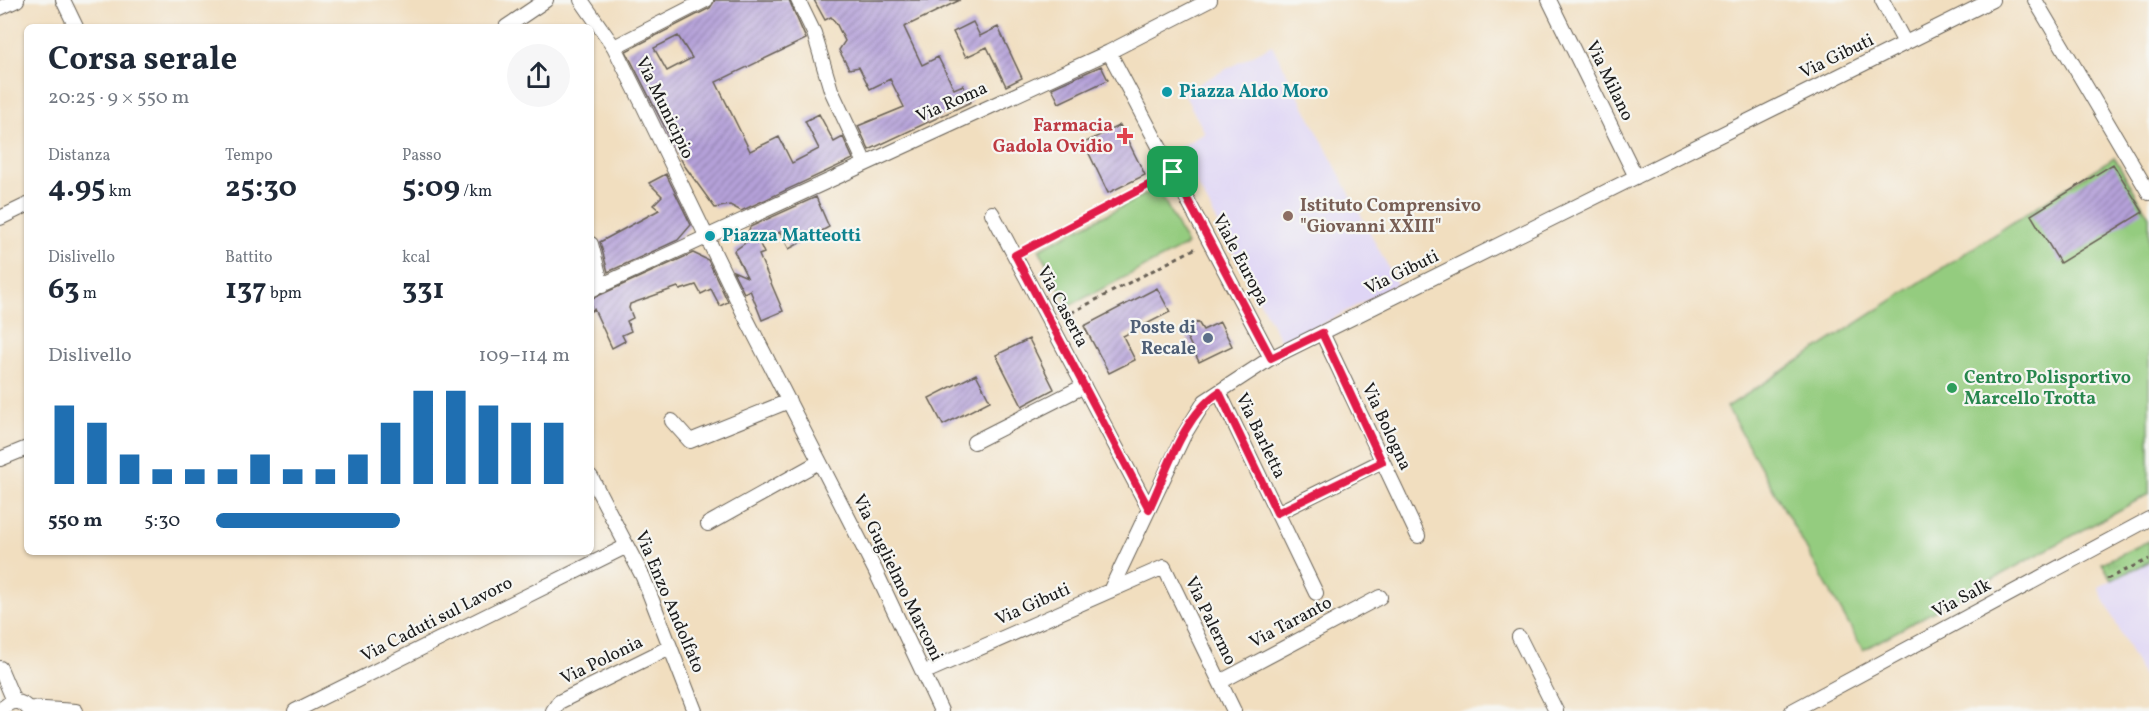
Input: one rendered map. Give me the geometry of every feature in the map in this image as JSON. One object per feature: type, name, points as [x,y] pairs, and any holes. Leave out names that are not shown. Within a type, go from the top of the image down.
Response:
[{"type":"street","points":[[0,8],[16,0]]},
{"type":"street","points":[[63,0],[75,24]]},
{"type":"street","points":[[510,24],[546,0]]},
{"type":"street","name":"Via Municipio","points":[[581,0],[614,47],[708,237]]},
{"type":"street","points":[[614,47],[706,0]]},
{"type":"street","points":[[798,0],[814,33],[831,90],[865,163]]},
{"type":"street","name":"Via Roma","points":[[596,288],[1109,52],[1210,0]]},
{"type":"street","name":"Via Milano","points":[[1549,0],[1636,177]]},
{"type":"street","points":[[1882,0],[1905,43]]},
{"type":"street","name":"Via Gibuti","points":[[922,673],[1110,591],[1184,435],[1205,401],[1271,358],[1992,0]]},
{"type":"street","points":[[2035,0],[2149,193]]},
{"type":"street","name":"Viale Europa","points":[[1109,52],[1271,358]]},
{"type":"street","points":[[0,218],[24,206]]},
{"type":"street","name":"Via Caserta","points":[[992,213],[1149,509]]},
{"type":"street","name":"Via Guglielmo Marconi","points":[[708,237],[940,711]]},
{"type":"street","points":[[594,270],[596,288]]},
{"type":"street","name":"Via Bologna","points":[[1322,333],[1418,536]]},
{"type":"street","points":[[974,442],[1084,386]]},
{"type":"street","name":"Via Barletta","points":[[1219,392],[1316,593]]},
{"type":"street","points":[[672,421],[690,441],[789,401]]},
{"type":"street","points":[[0,459],[24,449]]},
{"type":"street","points":[[708,524],[819,462]]},
{"type":"street","points":[[1277,513],[1382,462]]},
{"type":"street","name":"Via Enzo Andolfato","points":[[594,483],[643,577],[695,711]]},
{"type":"street","name":"Via Salk","points":[[1792,711],[2149,519]]},
{"type":"street","name":"Via Caduti sul Lavoro","points":[[295,711],[627,546]]},
{"type":"street","name":"Via Palermo","points":[[1110,591],[1164,567],[1234,711]]},
{"type":"street","name":"Via Taranto","points":[[1220,682],[1380,597]]},
{"type":"street","points":[[1519,637],[1556,711]]},
{"type":"street","name":"Via Polonia","points":[[553,711],[559,702],[670,648]]},
{"type":"street","points":[[0,668],[14,701],[29,709],[76,711]]},
{"type":"street","points":[[1,711],[14,701]]},
{"type":"path","points":[[1015,255],[1173,172]]},
{"type":"path","points":[[1051,324],[1209,241]]},
{"type":"path","points":[[2107,579],[2149,559]]},
{"type":"shaded area","name":"Istituto Comprensivo \"Giovanni XXIII\"","points":[[1272,45],[1397,284],[1283,345],[1178,148],[1205,133],[1183,92]]},
{"type":"shaded area","points":[[2149,562],[2149,690],[2098,587]]},
{"type":"green space","name":"Centro Polisportivo Marcello Trotta","points":[[2114,157],[2149,216],[2149,494],[1863,650],[1727,407]]},
{"type":"green space","points":[[1158,188],[1187,245],[1069,306],[1039,249]]},
{"type":"green space","points":[[2149,541],[2149,562],[2112,580],[2102,563]]},
{"type":"building","points":[[715,0],[789,0],[806,39],[716,82],[750,151],[779,137],[792,163],[819,149],[805,121],[819,114],[834,142],[843,137],[853,159],[741,211],[730,205],[715,208],[684,165],[626,51],[710,8]],"holes":[[[678,36],[692,58],[667,71],[654,48]]]},
{"type":"building","points":[[814,0],[960,0],[904,27],[922,65],[938,57],[954,89],[963,85],[971,102],[869,150],[858,126],[904,107],[890,79],[870,89],[859,67],[849,69],[839,50],[845,41],[836,23],[831,17],[825,20]]},
{"type":"building","points":[[973,22],[980,36],[998,27],[1022,78],[1006,86],[987,47],[966,57],[953,32]]},
{"type":"building","points":[[1101,66],[1108,80],[1059,103],[1052,88]]},
{"type":"building","points":[[1120,125],[1145,175],[1108,193],[1084,143]]},
{"type":"building","points":[[2113,164],[2143,212],[2060,263],[2031,215]]},
{"type":"building","points":[[666,174],[691,225],[678,240],[608,272],[600,242],[659,210],[653,205],[662,196],[649,183]]},
{"type":"building","points":[[816,197],[829,227],[789,249],[780,232],[759,242],[764,253],[759,255],[783,311],[762,320],[750,290],[744,293],[733,271],[747,277],[734,251],[745,243],[750,227]]},
{"type":"building","points":[[693,253],[708,260],[728,302],[720,306],[711,289],[701,294],[696,285],[680,290],[678,287],[630,304],[629,308],[633,318],[627,321],[631,331],[622,335],[625,341],[612,348],[594,309],[594,298]]},
{"type":"building","points":[[1157,288],[1170,312],[1123,336],[1135,360],[1109,373],[1084,326]]},
{"type":"building","name":"Poste di Recale","points":[[1198,322],[1203,330],[1220,322],[1232,346],[1199,362],[1183,329]]},
{"type":"building","points":[[1029,339],[1054,389],[1022,406],[996,355]]},
{"type":"building","points":[[976,374],[990,401],[943,425],[929,398]]},
{"type":"place","name":"Piazza Aldo Moro","points":[[1167,92]]},
{"type":"place","name":"Farmacia Gadola Ovidio","points":[[1125,136]]},
{"type":"place","name":"Istituto Comprensivo \"Giovanni XXIII\"","points":[[1288,216]]},
{"type":"place","name":"Piazza Matteotti","points":[[710,236]]},
{"type":"place","name":"Poste di Recale","points":[[1208,338]]},
{"type":"place","name":"Centro Polisportivo Marcello Trotta","points":[[1952,388]]},
{"type":"route","points":[[1173,172],[1271,358],[1322,333],[1382,462],[1277,513],[1219,392],[1205,401],[1184,435],[1149,509],[1015,255],[1173,172]]}]
